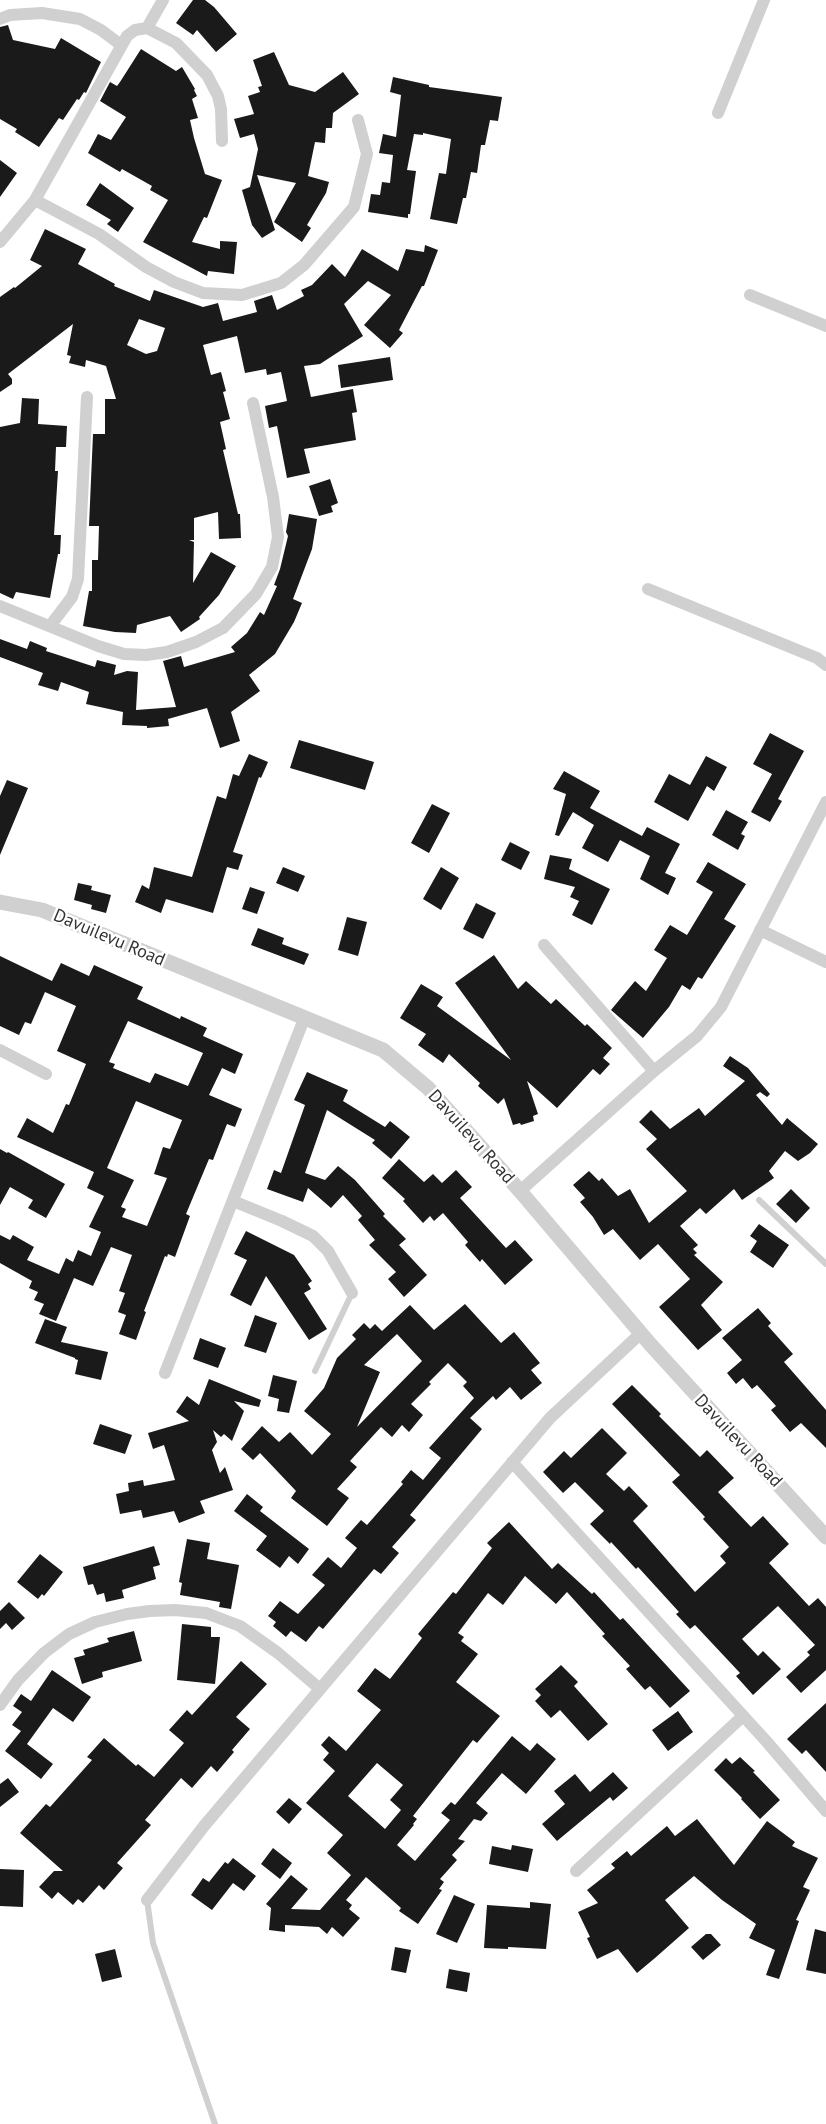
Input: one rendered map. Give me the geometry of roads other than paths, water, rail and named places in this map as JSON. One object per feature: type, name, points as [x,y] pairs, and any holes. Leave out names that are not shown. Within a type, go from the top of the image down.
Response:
[{"type":"street","points":[[147,28],[163,0]]},
{"type":"street","points":[[718,113],[764,0]]},
{"type":"street","points":[[0,18],[10,14],[42,13],[80,19],[101,30],[121,45]]},
{"type":"street","points":[[0,242],[35,200],[121,45],[134,30],[147,28],[176,44],[207,75],[218,96],[221,109],[222,141]]},
{"type":"street","points":[[35,200],[99,234],[146,267],[174,282],[203,293],[242,295],[282,283],[316,252],[354,207],[366,154],[358,120]]},
{"type":"street","points":[[750,295],[826,326]]},
{"type":"street","points":[[50,626],[72,597],[78,579],[87,397]]},
{"type":"street","points":[[0,606],[106,649],[124,654],[146,656],[167,652],[196,642],[223,628],[256,594],[272,568],[278,537],[273,497],[253,403]]},
{"type":"street","points":[[648,589],[817,658],[826,665]]},
{"type":"street","points":[[520,1192],[654,1071],[697,1036],[721,1007],[826,802]]},
{"type":"street","name":"Davuilevu Road","points":[[0,902],[42,910],[383,1050],[428,1088],[520,1192],[640,1334],[826,1537]]},
{"type":"street","points":[[760,930],[826,962]]},
{"type":"street","points":[[544,945],[654,1071]]},
{"type":"street","points":[[165,1373],[304,1019]]},
{"type":"street","points":[[0,1050],[46,1074]]},
{"type":"street","points":[[233,1201],[282,1221],[312,1236],[328,1251],[352,1293]]},
{"type":"street","points":[[147,1900],[204,1826],[550,1418],[640,1334]]},
{"type":"street","points":[[512,1462],[743,1716],[826,1811]]},
{"type":"street","points":[[0,1705],[18,1680],[44,1653],[69,1634],[95,1622],[127,1614],[150,1611],[175,1610],[206,1613],[240,1626],[278,1653],[320,1689]]},
{"type":"street","points":[[576,1871],[743,1716]]},
{"type":"lane","points":[[759,1200],[826,1264]]},
{"type":"lane","points":[[315,1371],[352,1293]]},
{"type":"lane","points":[[147,1900],[153,1943],[215,2124]]}]
